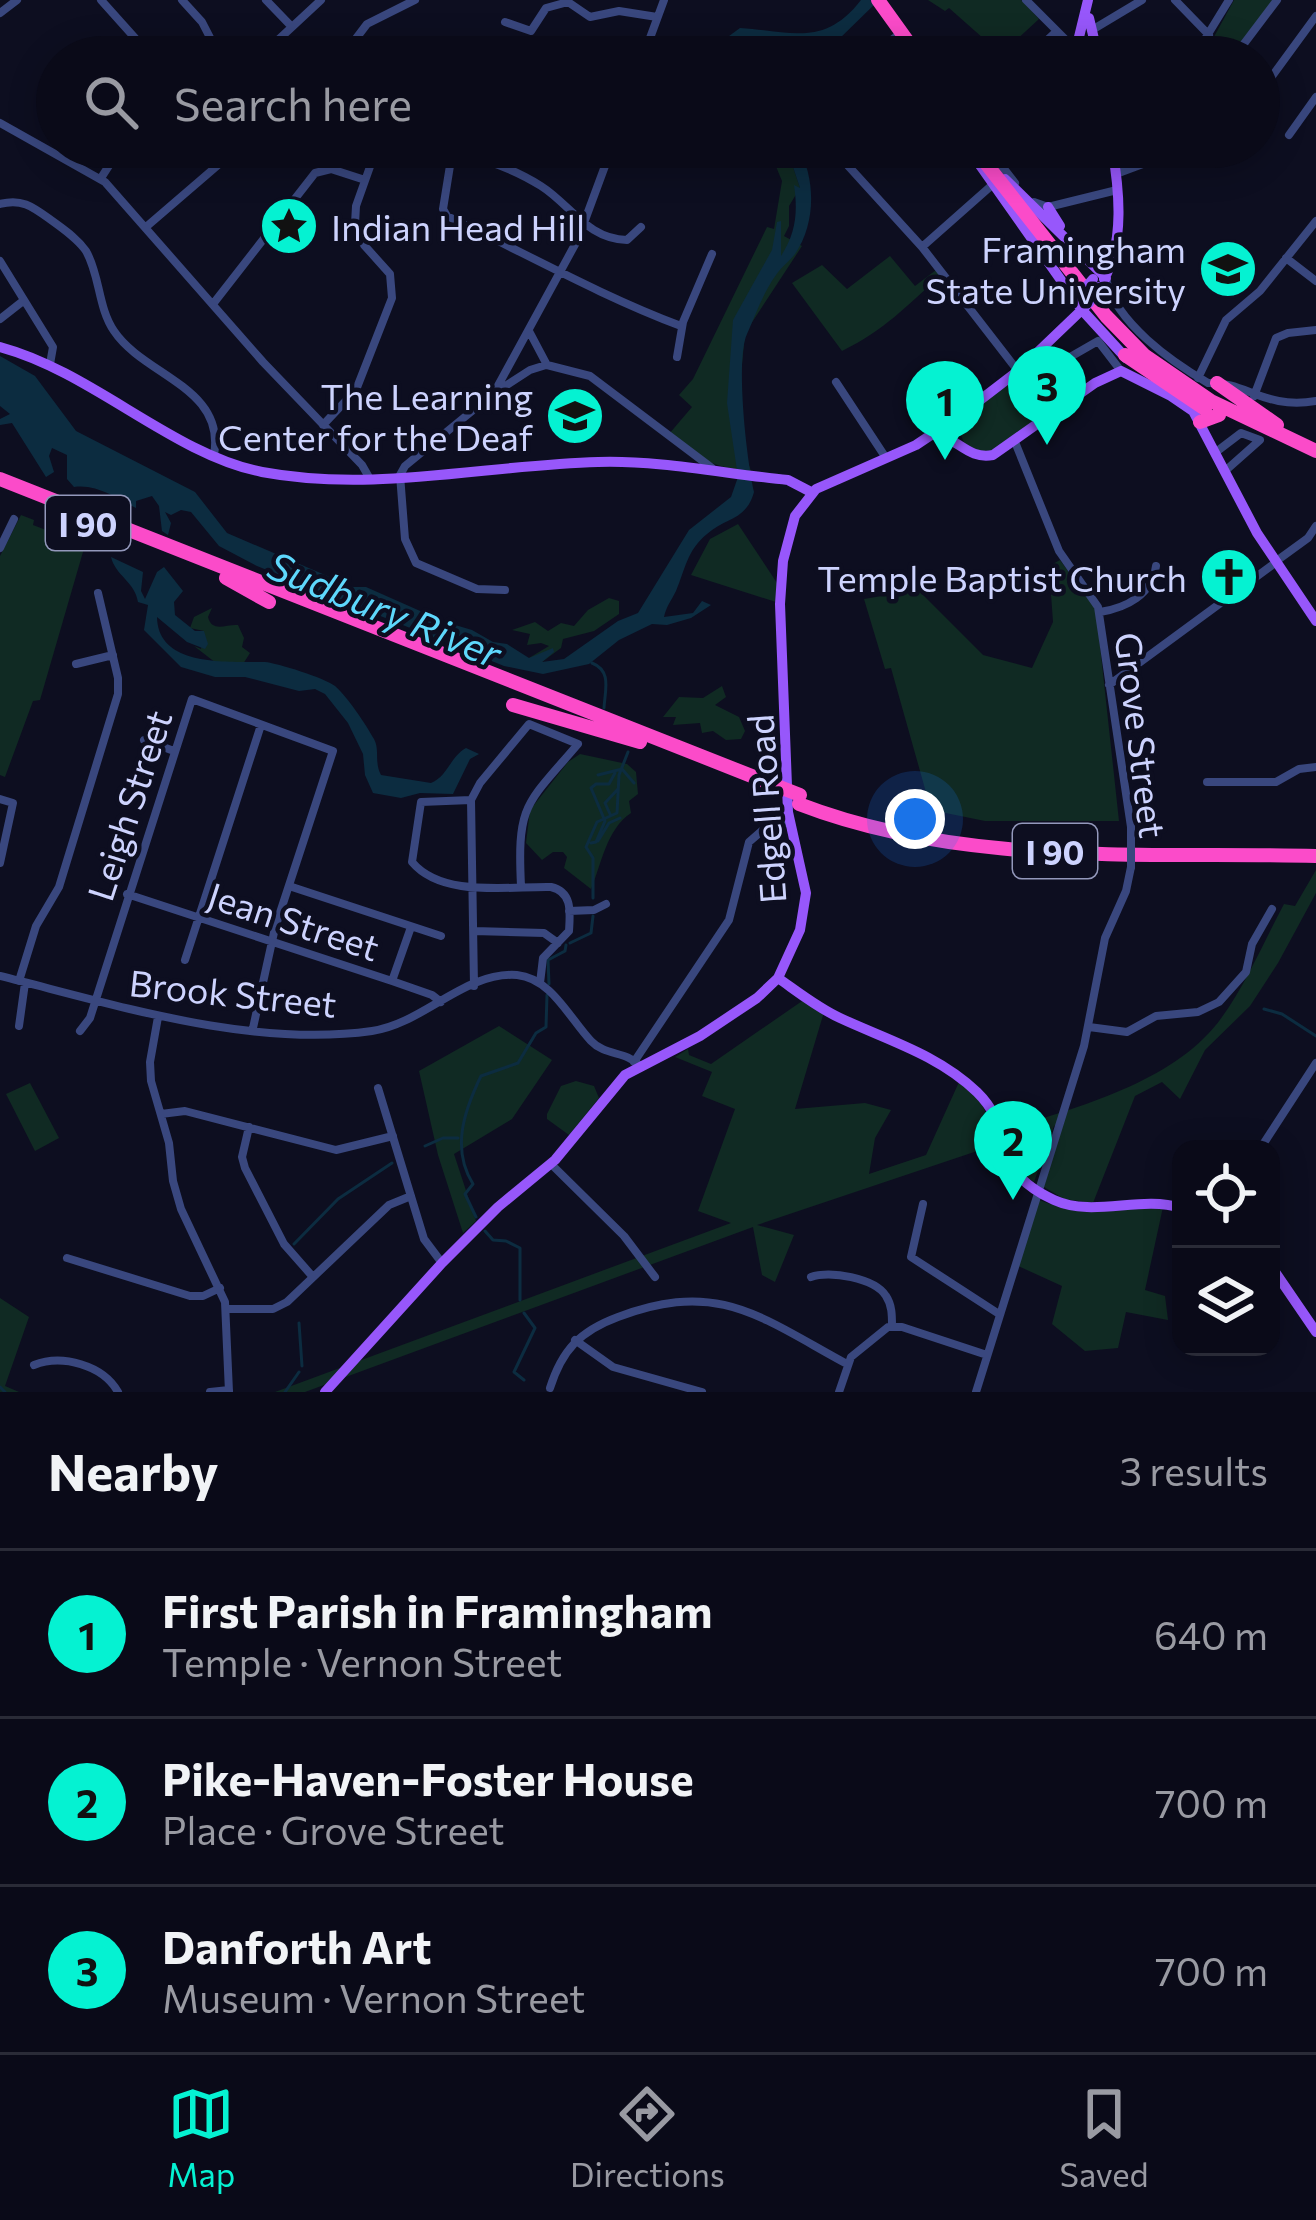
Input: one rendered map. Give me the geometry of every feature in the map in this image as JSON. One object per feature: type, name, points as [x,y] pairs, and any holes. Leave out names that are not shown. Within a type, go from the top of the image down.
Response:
[{"type":"highway","points":[[877,4],[897,36]]},
{"type":"highway","points":[[877,4],[901,36]]},
{"type":"highway","points":[[991,168],[1147,349],[1202,389],[1316,447]]},
{"type":"highway","points":[[997,168],[1134,346],[1199,394],[1294,440]]},
{"type":"highway","points":[[1123,363],[1219,415],[1316,447]]},
{"type":"highway","points":[[1217,383],[1282,428]]},
{"type":"highway","points":[[1200,422],[1219,415]]},
{"type":"highway","name":"I 90","points":[[0,479],[860,825],[970,846],[1316,851]]},
{"type":"highway","name":"I 90","points":[[0,488],[644,743],[777,791]]},
{"type":"highway","points":[[226,578],[269,602]]},
{"type":"highway","points":[[513,704],[644,743]]},
{"type":"main road","points":[[1086,36],[1087,5]]},
{"type":"main road","points":[[0,347],[50,364],[214,455],[271,473],[370,481],[602,462],[693,463],[730,474],[788,480],[812,492],[935,434],[1039,352],[1099,280],[1112,248],[1116,168]]},
{"type":"main road","points":[[995,178],[1086,258],[1099,280]]},
{"type":"main road","points":[[995,178],[1123,363],[1186,404],[1200,422],[1275,562],[1316,621]]},
{"type":"main road","points":[[1048,207],[1067,240]]},
{"type":"main road","points":[[1086,258],[1097,258],[1112,248]]},
{"type":"main road","points":[[935,434],[986,457],[1015,442],[1123,363]]},
{"type":"main road","points":[[962,415],[957,432],[962,447]]},
{"type":"main road","points":[[788,480],[798,494],[795,516]]},
{"type":"main road","name":"Edgell Road","points":[[325,1392],[442,1263],[498,1207],[551,1164],[635,1066],[700,1036],[778,978],[800,930],[806,898],[789,821],[780,586],[795,516],[812,492]]},
{"type":"main road","points":[[778,978],[830,1013],[902,1043],[970,1086],[994,1116],[1013,1171],[1036,1191],[1076,1206],[1172,1206]]},
{"type":"main road","points":[[1280,1279],[1316,1332]]},
{"type":"street","points":[[0,13],[17,0]]},
{"type":"street","points":[[100,0],[133,36]]},
{"type":"street","points":[[182,0],[210,36]]},
{"type":"street","points":[[266,0],[292,28]]},
{"type":"street","points":[[282,36],[321,0]]},
{"type":"street","points":[[358,36],[367,24],[415,0]]},
{"type":"street","points":[[650,36],[664,0]]},
{"type":"street","points":[[1025,0],[1065,36]]},
{"type":"street","points":[[1094,36],[1142,0]]},
{"type":"street","points":[[1175,0],[1209,35],[1229,0]]},
{"type":"street","points":[[1249,36],[1276,0]]},
{"type":"street","points":[[505,22],[531,31],[546,8],[568,2],[590,17],[619,11],[657,16]]},
{"type":"street","points":[[1280,65],[1316,16]]},
{"type":"street","points":[[1288,135],[1316,97]]},
{"type":"street","points":[[0,123],[36,143]]},
{"type":"street","points":[[83,168],[101,178],[146,227],[362,465],[370,481]]},
{"type":"street","points":[[101,178],[107,168]]},
{"type":"street","points":[[146,227],[215,168]]},
{"type":"street","points":[[322,424],[356,390],[392,298],[390,274],[356,229],[355,211],[369,168]]},
{"type":"street","points":[[450,168],[444,213],[560,273],[682,326]]},
{"type":"street","points":[[501,168],[536,182],[584,226],[623,241],[641,227]]},
{"type":"street","points":[[494,393],[584,226],[605,168]]},
{"type":"street","points":[[850,168],[922,247],[1018,371]]},
{"type":"street","points":[[1001,168],[1026,195],[1048,207],[1118,190]]},
{"type":"street","points":[[1117,174],[1133,168]]},
{"type":"street","points":[[213,304],[315,173],[331,169],[365,180]]},
{"type":"street","points":[[922,247],[995,178]]},
{"type":"street","points":[[0,204],[29,204],[81,244],[114,331],[201,400],[215,440],[214,455]]},
{"type":"street","points":[[1199,375],[1226,320],[1260,291],[1316,221]]},
{"type":"street","points":[[677,357],[682,326],[712,254]]},
{"type":"street","points":[[1286,257],[1316,281]]},
{"type":"street","points":[[0,261],[53,347],[50,364]]},
{"type":"street","points":[[1099,280],[1121,309],[1175,360],[1199,375],[1254,396],[1293,404],[1316,401]]},
{"type":"street","points":[[0,319],[23,301]]},
{"type":"street","points":[[529,330],[547,365]]},
{"type":"street","points":[[1254,396],[1276,338],[1316,330]]},
{"type":"street","points":[[1051,368],[1094,342],[1104,344],[1123,363]]},
{"type":"street","points":[[1039,352],[1071,401]]},
{"type":"street","points":[[505,590],[477,589],[415,562],[405,539],[400,478],[405,466],[494,393],[547,365],[590,376],[693,463]]},
{"type":"street","points":[[836,382],[886,458]]},
{"type":"street","points":[[1216,452],[1241,433],[1260,440],[1225,471]]},
{"type":"street","name":"Grove Street","points":[[976,1392],[1089,1027],[1105,938],[1131,867],[1131,827],[1100,612],[1056,545],[1015,442]]},
{"type":"street","points":[[0,548],[14,519]]},
{"type":"street","points":[[1109,685],[1308,538],[1316,526]]},
{"type":"street","points":[[1100,612],[1136,600],[1152,580],[1156,566]]},
{"type":"street","points":[[19,1026],[22,982],[36,926],[58,886],[119,686],[98,593]]},
{"type":"street","points":[[76,664],[113,656]]},
{"type":"street","name":"Leigh Street","points":[[80,1031],[88,1022],[192,699],[332,749],[289,886]]},
{"type":"street","points":[[474,986],[471,800],[529,724],[578,744],[522,816],[521,886]]},
{"type":"street","points":[[184,960],[261,725]]},
{"type":"street","points":[[144,740],[174,751]]},
{"type":"street","points":[[1207,782],[1276,782],[1316,766]]},
{"type":"street","points":[[0,799],[13,803],[0,863]]},
{"type":"street","points":[[471,800],[421,802],[412,860],[416,868],[449,884],[559,889],[568,898],[568,931],[543,958],[540,983],[596,1046],[635,1066],[732,914],[749,842],[760,831],[789,821]]},
{"type":"street","points":[[253,1028],[289,886],[441,937]]},
{"type":"street","name":"Jean Street","points":[[127,894],[392,981],[432,995],[441,1003]]},
{"type":"street","points":[[569,910],[594,910],[606,904]]},
{"type":"street","points":[[1089,1027],[1126,1032],[1156,1016],[1191,1013],[1219,1002],[1246,972],[1252,944],[1272,909]]},
{"type":"street","points":[[392,981],[411,926]]},
{"type":"street","points":[[473,931],[542,932],[558,943]]},
{"type":"street","name":"Brook Street","points":[[0,976],[158,1017],[314,1033],[369,1031],[407,1021],[474,986],[509,975],[540,983]]},
{"type":"street","points":[[158,1017],[150,1072],[181,1209],[227,1309],[229,1391],[210,1392]]},
{"type":"street","points":[[1266,1140],[1316,1063]]},
{"type":"street","points":[[378,1088],[426,1244],[442,1263]]},
{"type":"street","points":[[161,1114],[185,1111],[336,1150],[393,1136]]},
{"type":"street","points":[[249,1127],[242,1156],[245,1168],[284,1244],[314,1277]]},
{"type":"street","points":[[551,1164],[624,1236],[655,1276]]},
{"type":"street","points":[[227,1309],[278,1307],[388,1205],[411,1196]]},
{"type":"street","points":[[922,1204],[910,1257],[999,1314]]},
{"type":"street","points":[[67,1258],[190,1296],[220,1288]]},
{"type":"street","points":[[811,1277],[823,1273],[874,1285],[888,1298],[892,1326]]},
{"type":"street","points":[[550,1388],[559,1363],[590,1328],[664,1302],[702,1299],[747,1311],[847,1364]]},
{"type":"street","points":[[839,1392],[847,1364],[873,1336],[892,1326],[987,1355]]},
{"type":"street","points":[[575,1340],[613,1367],[702,1392]]},
{"type":"street","points":[[34,1365],[66,1360],[107,1376],[118,1392]]},
{"type":"green space","points":[[928,0],[1021,0],[1039,19],[1021,36],[981,36],[949,8],[945,11]]},
{"type":"green space","points":[[1234,0],[1274,0],[1247,36],[1214,36]]},
{"type":"green space","points":[[777,168],[793,168],[800,188],[789,206],[784,236],[802,246],[745,333],[736,428],[751,471],[706,460],[669,434],[692,407],[679,395],[693,379],[767,227],[774,229],[782,181]]},
{"type":"green space","points":[[890,256],[915,286],[936,270],[941,276],[883,326],[842,351],[792,283],[822,265],[847,289]]},
{"type":"green space","points":[[1038,358],[1046,363],[1044,369],[1065,400],[987,454],[965,445],[960,433],[964,418]]},
{"type":"green space","points":[[21,515],[34,520],[33,525],[85,545],[40,700],[33,701],[5,777],[0,775],[0,556]]},
{"type":"green space","points":[[738,524],[777,583],[776,602],[691,575],[710,539]]},
{"type":"green space","points":[[1060,560],[1096,609],[1119,821],[985,821],[931,810],[891,668],[885,669],[864,599],[918,590],[983,655],[1032,668],[1053,622],[1049,566]]},
{"type":"green space","points":[[609,598],[619,601],[619,614],[594,631],[563,639],[561,648],[542,662],[529,658],[549,646],[527,645],[530,634],[512,630],[535,622],[548,631],[561,623],[574,626],[588,610]]},
{"type":"green space","points":[[212,608],[208,617],[213,625],[238,625],[242,647],[250,653],[243,664],[216,663],[194,646],[201,649],[204,631],[190,628],[194,617]]},
{"type":"green space","points":[[722,686],[726,697],[715,705],[739,717],[745,731],[741,739],[726,740],[713,731],[702,733],[700,723],[673,725],[676,717],[663,717],[679,697],[703,698]]},
{"type":"green space","points":[[580,754],[627,764],[636,772],[638,794],[629,801],[631,813],[610,838],[591,889],[564,868],[567,857],[563,852],[542,860],[526,843],[530,810],[568,762]]},
{"type":"green space","points":[[1316,870],[1316,893],[1278,963],[1250,1006],[1205,1050],[1180,1099],[1162,1082],[1135,1096],[1093,1203],[1064,1199],[1044,1187],[1063,1123],[1054,1126],[1034,1182],[1019,1171],[1007,1141],[757,1225],[794,1235],[775,1282],[762,1275],[753,1227],[305,1392],[275,1392],[731,1223],[698,1211],[735,1109],[702,1096],[712,1072],[675,1057],[688,1049],[689,1055],[711,1064],[805,999],[824,1012],[795,1109],[865,1103],[891,1110],[875,1138],[869,1174],[926,1155],[959,1082],[978,1097],[996,1133],[1119,1091],[1177,1060],[1222,1017],[1284,904],[1295,906]]},
{"type":"green space","points":[[499,1026],[552,1060],[512,1119],[454,1154],[476,1221],[463,1233],[438,1155],[419,1071]]},
{"type":"green space","points":[[576,1081],[594,1086],[599,1098],[569,1135],[547,1119],[547,1114],[561,1086]]},
{"type":"green space","points":[[30,1083],[59,1138],[35,1151],[6,1094]]},
{"type":"green space","points":[[1039,1200],[1053,1205],[1163,1207],[1145,1290],[1165,1296],[1168,1320],[1126,1312],[1118,1348],[1085,1351],[1052,1324],[1062,1286],[1016,1265]]},
{"type":"green space","points":[[0,1298],[29,1317],[5,1386],[19,1392],[0,1392]]},
{"type":"water","points":[[861,0],[879,0],[842,36],[729,36],[740,28],[820,31]]},
{"type":"water","name":"Sudbury River","points":[[793,168],[806,168],[808,173],[807,229],[795,254],[767,289],[744,347],[743,412],[754,492],[741,514],[700,540],[664,617],[693,613],[702,601],[711,605],[691,618],[652,624],[619,640],[589,664],[543,674],[504,666],[257,566],[219,546],[191,512],[165,512],[171,523],[168,535],[162,531],[159,506],[152,496],[136,501],[136,508],[98,490],[74,487],[67,479],[67,455],[52,448],[49,456],[54,472],[46,477],[12,423],[0,425],[0,419],[10,414],[0,406],[0,356],[35,376],[76,431],[195,492],[227,533],[353,587],[366,587],[507,644],[529,658],[553,648],[542,662],[564,659],[618,621],[638,613],[689,530],[731,497],[738,477],[727,403],[733,320],[772,250],[777,222],[781,221],[781,256],[786,247],[795,222],[794,185],[800,188]]},
{"type":"water","points":[[111,557],[143,572],[145,599],[164,567],[183,591],[174,602],[175,615],[195,631],[204,631],[205,649],[187,642],[157,617],[161,634],[183,654],[271,663],[335,686],[374,739],[381,775],[431,783],[466,748],[479,754],[470,759],[453,794],[401,798],[373,793],[363,754],[348,723],[325,694],[181,667],[144,630],[148,605],[138,602]]},
{"type":"waterway","points":[[592,663],[605,676],[604,708]]},
{"type":"waterway","points":[[593,898],[593,858],[586,847],[597,822],[617,813],[619,775],[628,752]]},
{"type":"waterway","points":[[598,775],[622,769],[634,783]]},
{"type":"waterway","points":[[591,843],[596,842],[605,821],[591,788],[609,784],[615,773]]},
{"type":"waterway","points":[[610,814],[605,803],[618,789]]},
{"type":"waterway","points":[[598,841],[609,823],[620,818]]},
{"type":"waterway","points":[[570,943],[591,933],[593,916]]},
{"type":"waterway","points":[[549,984],[548,960],[565,951],[566,945]]},
{"type":"waterway","points":[[476,1217],[465,1194],[473,1184],[461,1144],[469,1103],[481,1076],[518,1063],[536,1033],[546,1027],[547,995]]},
{"type":"waterway","points":[[1264,1009],[1282,1014],[1316,1036]]},
{"type":"waterway","points":[[425,1146],[458,1138]]},
{"type":"waterway","points":[[294,1244],[338,1199],[392,1163]]},
{"type":"waterway","points":[[485,1231],[493,1240],[520,1248],[520,1300]]},
{"type":"waterway","points":[[524,1313],[535,1328],[514,1372],[524,1380]]},
{"type":"waterway","points":[[299,1323],[302,1366]]},
{"type":"waterway","points":[[285,1392],[299,1372]]},
{"type":"waterway","points":[[0,1387],[5,1392]]},
{"type":"place","name":"Indian Head Hill","points":[[289,226]]},
{"type":"place","name":"Framingham State University","points":[[1228,269]]},
{"type":"place","name":"The Learning Center for the Deaf","points":[[575,416]]},
{"type":"place","name":"Danforth Art","points":[[1047,445]]},
{"type":"place","name":"First Parish in Framingham","points":[[945,460]]},
{"type":"place","name":"Temple Baptist Church","points":[[1229,577]]},
{"type":"place","name":"Pike-Haven-Foster House","points":[[1013,1200]]}]
